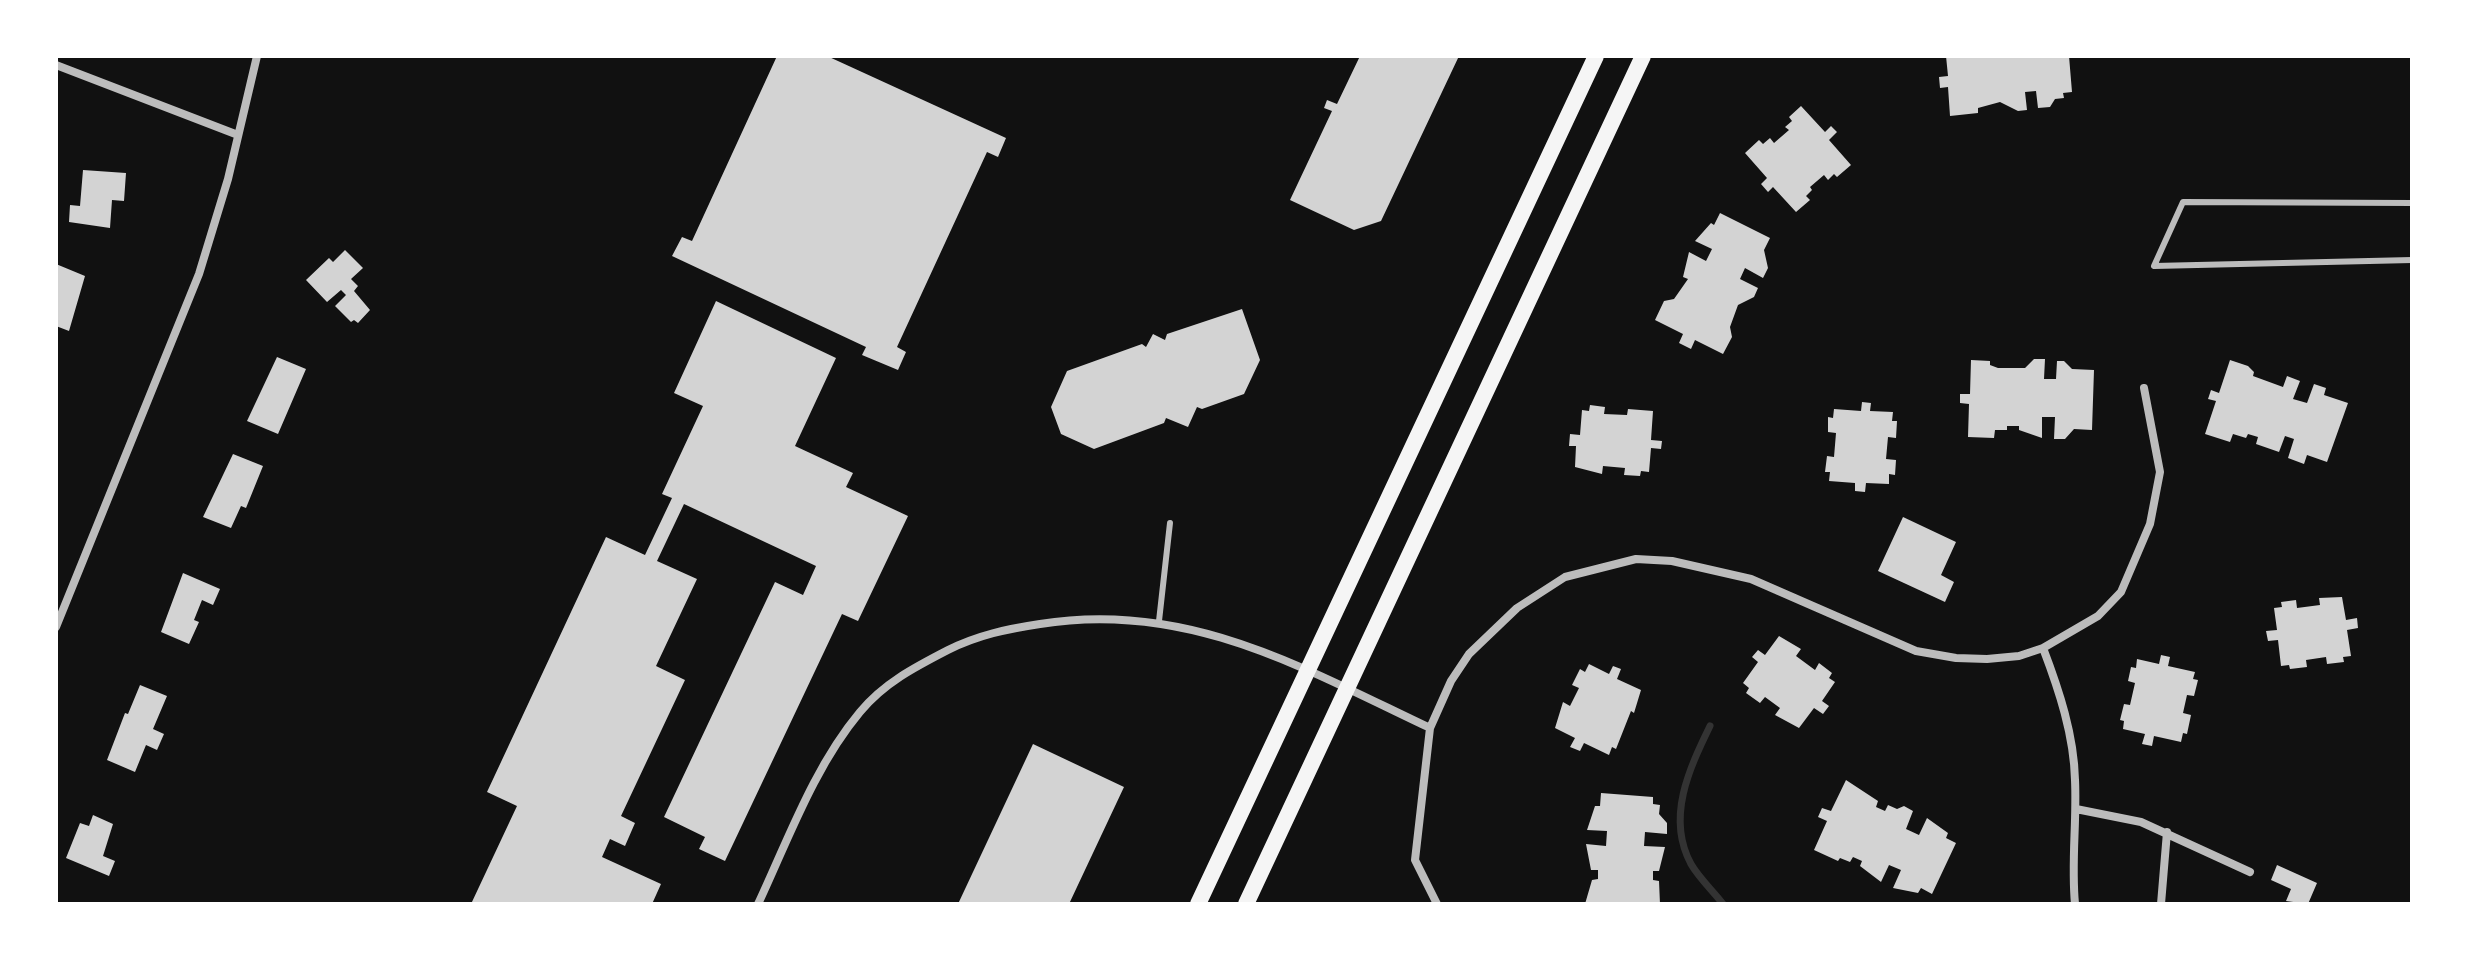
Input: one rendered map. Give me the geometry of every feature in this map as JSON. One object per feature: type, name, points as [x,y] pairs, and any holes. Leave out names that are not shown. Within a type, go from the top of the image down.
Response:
[{"type":"main road","points":[[1198,904],[1596,56]]},
{"type":"main road","points":[[1246,904],[1643,56]]},
{"type":"street","points":[[56,627],[199,274],[257,56]]},
{"type":"street","points":[[56,65],[238,135]]},
{"type":"street","points":[[1437,904],[1415,860],[1430,728],[1469,654],[1517,608],[1565,577],[1636,559],[1672,561],[1751,579],[1916,651],[1956,658],[1987,659],[2019,656],[2043,648],[2098,616],[2121,592],[2150,524],[2160,472],[2144,388]]},
{"type":"street","points":[[758,904],[841,737],[861,710],[894,679],[965,642],[1006,629],[1060,621],[1159,621],[1223,636],[1430,728]]},
{"type":"street","points":[[2043,648],[2061,697],[2075,776],[2072,867],[2075,904]]},
{"type":"street","points":[[2076,809],[2141,822],[2250,872]]},
{"type":"street","points":[[2161,904],[2167,832]]},
{"type":"lane","points":[[2412,203],[2183,202],[2154,266],[2412,260]]},
{"type":"lane","points":[[1159,621],[1170,523]]},
{"type":"building","points":[[777,56],[827,56],[1006,138],[998,157],[987,152],[897,347],[906,352],[898,370],[862,355],[866,347],[672,256],[682,237],[692,241]]},
{"type":"building","points":[[1360,56],[1459,56],[1381,221],[1354,230],[1290,200],[1332,111],[1324,108],[1327,100],[1337,104]]},
{"type":"building","points":[[1946,56],[2069,56],[2072,92],[2063,93],[2064,98],[2055,99],[2050,107],[2038,108],[2036,91],[2025,92],[2027,110],[2018,111],[2000,102],[1978,108],[1978,113],[1950,116],[1948,87],[1940,88],[1939,77],[1948,76]]},
{"type":"building","points":[[1801,106],[1825,132],[1831,126],[1837,132],[1829,140],[1851,165],[1837,177],[1834,174],[1828,180],[1824,175],[1810,187],[1812,190],[1806,196],[1810,200],[1796,212],[1773,187],[1768,192],[1761,184],[1767,178],[1745,153],[1759,140],[1763,144],[1770,138],[1774,143],[1789,130],[1785,127],[1792,121],[1789,117]]},
{"type":"building","points":[[83,170],[126,173],[124,201],[112,200],[110,228],[69,222],[70,205],[80,206]]},
{"type":"building","points":[[1720,213],[1770,238],[1764,250],[1768,268],[1763,278],[1745,268],[1740,279],[1758,288],[1754,297],[1738,305],[1730,327],[1732,337],[1723,354],[1695,340],[1691,349],[1679,343],[1683,334],[1655,320],[1664,301],[1674,299],[1688,279],[1683,277],[1689,252],[1706,261],[1712,249],[1695,241],[1711,223],[1714,225]]},
{"type":"building","points":[[345,250],[363,268],[351,279],[358,286],[354,291],[370,310],[358,323],[354,320],[351,322],[335,306],[346,295],[341,290],[327,302],[306,280],[329,258],[333,262]]},
{"type":"building","points":[[56,264],[85,276],[69,331],[56,326]]},
{"type":"building","points":[[716,301],[836,358],[795,446],[853,473],[846,487],[908,516],[858,621],[842,614],[725,861],[699,849],[705,837],[664,817],[775,582],[803,595],[816,566],[684,504],[657,561],[697,579],[656,666],[685,680],[621,816],[635,823],[625,846],[610,839],[602,857],[661,884],[652,904],[471,904],[517,806],[487,792],[606,537],[645,555],[672,498],[662,494],[703,406],[674,393]]},
{"type":"building","points":[[1242,309],[1260,360],[1244,394],[1202,409],[1197,407],[1188,427],[1166,418],[1164,423],[1094,449],[1061,434],[1051,407],[1067,371],[1142,344],[1146,347],[1153,334],[1165,340],[1167,334]]},
{"type":"building","points":[[277,357],[306,369],[278,434],[247,421]]},
{"type":"building","points":[[2034,359],[2045,359],[2044,379],[2056,379],[2057,361],[2064,361],[2072,369],[2094,370],[2092,430],[2074,429],[2065,439],[2054,439],[2055,417],[2042,417],[2042,438],[2019,430],[2019,426],[1995,430],[1994,438],[1968,437],[1969,404],[1960,403],[1960,394],[1970,394],[1971,360],[1990,361],[1990,365],[1998,368],[2025,368]]},
{"type":"building","points":[[2230,360],[2248,366],[2254,372],[2253,376],[2283,387],[2287,376],[2300,381],[2293,399],[2307,403],[2314,384],[2326,388],[2324,395],[2348,403],[2327,462],[2307,455],[2304,464],[2288,458],[2294,439],[2285,436],[2279,452],[2256,444],[2258,437],[2248,434],[2246,438],[2233,434],[2230,442],[2205,434],[2216,401],[2208,399],[2211,390],[2219,393]]},
{"type":"building","points":[[1862,402],[1871,403],[1870,411],[1893,412],[1892,421],[1897,421],[1896,438],[1888,437],[1886,459],[1896,460],[1895,475],[1889,474],[1889,484],[1866,483],[1865,492],[1855,491],[1855,483],[1829,481],[1830,472],[1825,472],[1827,456],[1834,457],[1836,433],[1828,432],[1828,417],[1833,418],[1834,409],[1861,411]]},
{"type":"building","points":[[1590,405],[1605,407],[1604,414],[1627,415],[1628,409],[1653,411],[1651,440],[1662,441],[1661,449],[1651,448],[1649,472],[1641,471],[1640,476],[1624,475],[1625,468],[1603,466],[1602,474],[1575,467],[1576,446],[1569,446],[1570,434],[1580,435],[1582,410],[1589,411]]},
{"type":"building","points":[[233,454],[263,466],[246,508],[241,506],[231,528],[203,517]]},
{"type":"building","points":[[1903,517],[1956,542],[1941,575],[1954,582],[1945,602],[1878,571]]},
{"type":"building","points":[[183,573],[220,589],[213,605],[202,600],[194,620],[199,622],[189,644],[161,632]]},
{"type":"building","points":[[2342,597],[2346,620],[2357,618],[2358,628],[2347,630],[2351,656],[2343,657],[2344,662],[2327,664],[2326,657],[2306,660],[2307,667],[2290,669],[2289,665],[2281,666],[2278,640],[2268,641],[2266,631],[2277,630],[2274,608],[2282,607],[2281,602],[2296,600],[2297,608],[2320,605],[2319,598]]},
{"type":"building","points":[[1779,636],[1801,649],[1796,656],[1815,670],[1819,663],[1832,673],[1829,678],[1835,682],[1822,701],[1829,706],[1823,714],[1814,708],[1799,728],[1775,715],[1780,708],[1765,697],[1760,703],[1746,693],[1749,688],[1743,683],[1758,662],[1752,657],[1758,650],[1765,655]]},
{"type":"building","points":[[2161,655],[2170,657],[2168,666],[2195,672],[2193,679],[2198,680],[2194,696],[2187,695],[2183,713],[2191,715],[2187,734],[2183,733],[2181,742],[2154,736],[2152,746],[2142,744],[2145,734],[2123,729],[2124,721],[2120,720],[2124,704],[2130,705],[2135,683],[2128,681],[2131,667],[2136,668],[2137,659],[2159,664]]},
{"type":"building","points":[[1589,664],[1609,674],[1613,666],[1621,669],[1617,679],[1641,690],[1634,713],[1631,711],[1616,749],[1612,747],[1609,755],[1584,743],[1580,751],[1570,747],[1575,738],[1555,728],[1563,702],[1570,706],[1579,688],[1572,685],[1580,669],[1585,672]]},
{"type":"building","points":[[140,685],[167,696],[153,729],[164,734],[157,750],[146,745],[135,772],[107,760],[125,713],[128,714]]},
{"type":"building","points":[[1033,744],[1124,787],[1069,904],[958,904]]},
{"type":"building","points":[[1846,780],[1878,801],[1876,807],[1885,811],[1888,805],[1897,809],[1904,806],[1913,811],[1906,829],[1919,835],[1927,818],[1948,833],[1946,838],[1956,843],[1932,894],[1921,888],[1918,893],[1893,888],[1901,870],[1889,865],[1881,882],[1860,866],[1862,861],[1853,857],[1850,862],[1840,858],[1838,861],[1814,850],[1827,821],[1818,817],[1822,808],[1831,811]]},
{"type":"building","points":[[1601,793],[1653,797],[1653,804],[1660,805],[1659,814],[1667,823],[1667,834],[1645,832],[1644,846],[1665,847],[1659,871],[1653,871],[1653,880],[1659,881],[1660,904],[1585,904],[1592,880],[1598,879],[1598,870],[1591,870],[1586,844],[1606,846],[1607,831],[1587,830],[1595,806],[1600,806]]},
{"type":"building","points":[[93,815],[113,824],[103,856],[115,861],[109,876],[66,858],[80,823],[89,826]]},
{"type":"building","points":[[2277,865],[2317,883],[2308,904],[2286,901],[2291,889],[2271,880]]},
{"type":"waterway","points":[[1710,726],[1688,776],[1680,811],[1680,829],[1691,864],[1723,904]]}]
